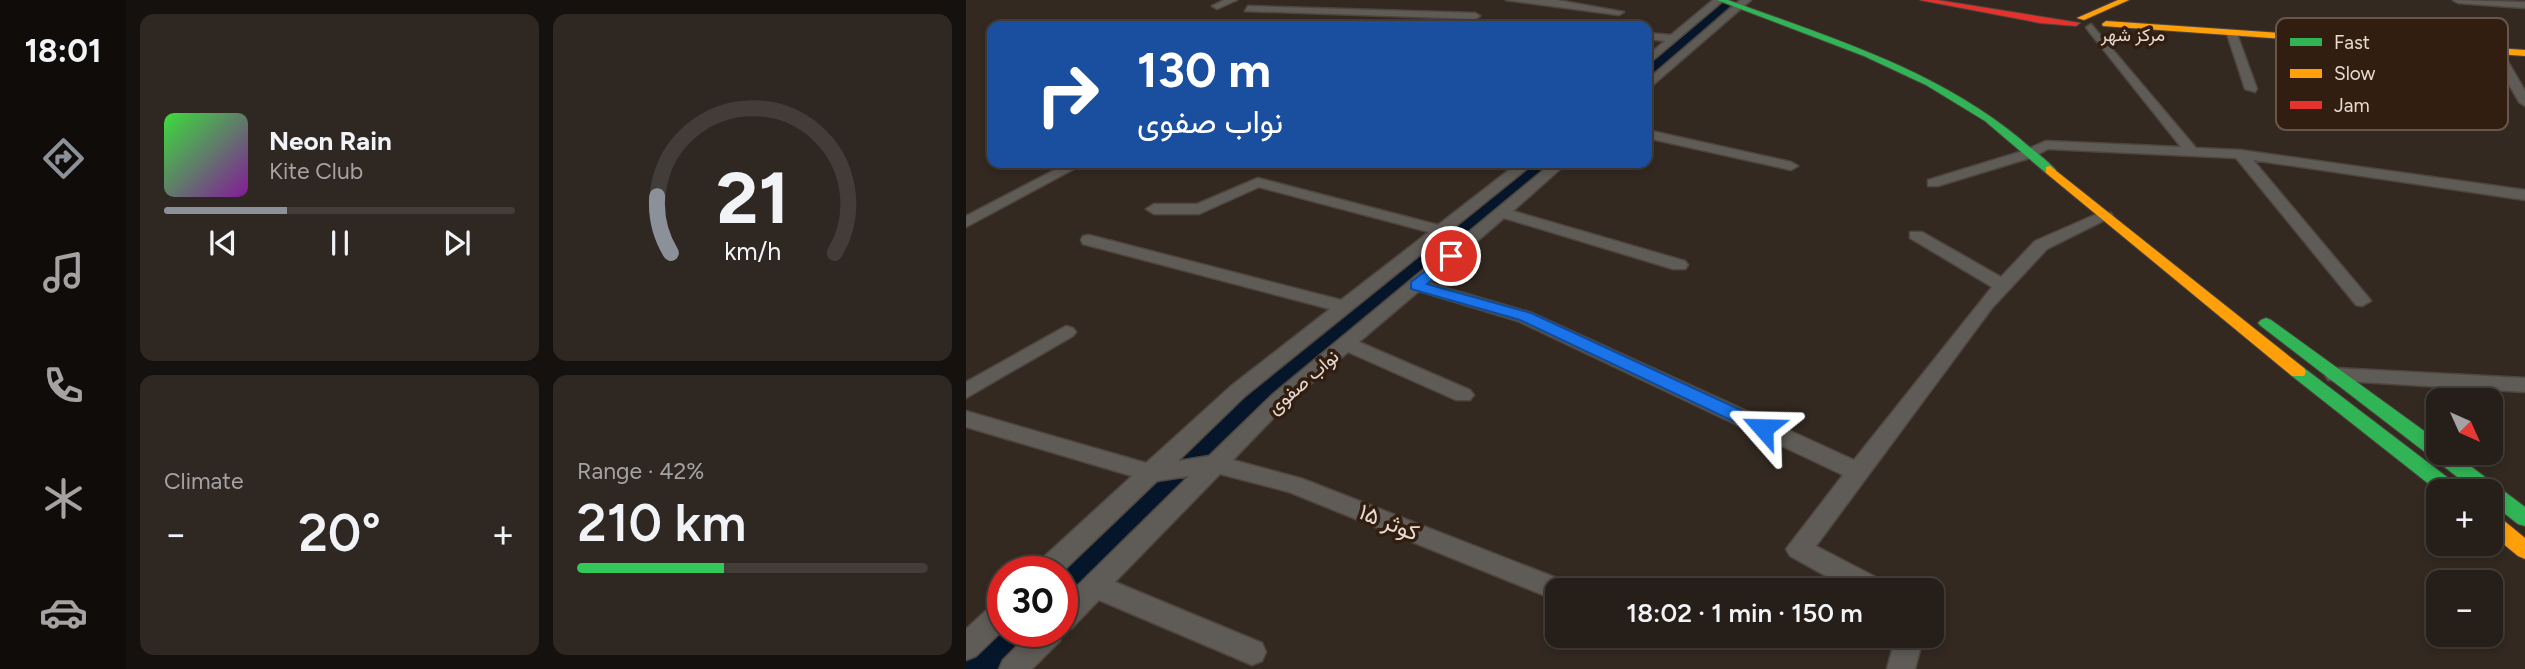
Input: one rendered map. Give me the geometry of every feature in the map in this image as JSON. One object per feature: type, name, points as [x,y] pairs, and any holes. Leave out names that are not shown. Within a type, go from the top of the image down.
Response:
[{"type":"street","points":[[1217,6],[1231,0]]},
{"type":"street","points":[[1354,21],[1402,0]]},
{"type":"street","points":[[1511,0],[1550,1],[1619,12]]},
{"type":"street","points":[[1652,57],[1720,0],[1874,43],[1933,67],[1988,99]]},
{"type":"street","points":[[1924,0],[2040,21],[2276,37]]},
{"type":"street","points":[[2089,23],[2124,0]]},
{"type":"street","points":[[2458,0],[2525,5]]},
{"type":"street","points":[[1652,82],[1741,4]]},
{"type":"street","points":[[1741,4],[1890,61],[1961,100],[1989,119],[2229,318],[2436,479]]},
{"type":"street","points":[[1248,9],[1475,16]]},
{"type":"street","points":[[2089,23],[2192,152]]},
{"type":"street","points":[[2232,34],[2251,89]]},
{"type":"street","points":[[1652,37],[1675,39]]},
{"type":"street","points":[[2508,72],[2525,102]]},
{"type":"street","points":[[2018,121],[2252,313],[2426,442]]},
{"type":"street","points":[[1652,135],[1791,166]]},
{"type":"street","points":[[1934,183],[2028,154],[2046,145],[2240,153],[2525,195]]},
{"type":"street","points":[[2240,153],[2362,301]]},
{"type":"street","points":[[966,222],[1069,168]]},
{"type":"street","name":"نواب صفوی","points":[[1062,556],[1238,391],[1521,168]]},
{"type":"street","name":"نواب صفوی","points":[[1078,603],[1279,400],[1554,168]]},
{"type":"street","points":[[1154,209],[1199,209],[1258,182],[1443,231]]},
{"type":"street","points":[[1503,213],[1679,265]]},
{"type":"street","points":[[1853,578],[1799,549],[2003,286],[2041,245],[2105,216]]},
{"type":"street","points":[[1916,235],[2003,286]]},
{"type":"street","points":[[1089,240],[1346,307]]},
{"type":"street","points":[[1416,285],[1525,317],[1858,472]]},
{"type":"street","points":[[966,391],[1066,332]]},
{"type":"street","points":[[1346,344],[1463,395]]},
{"type":"street","points":[[2335,375],[2525,385]]},
{"type":"street","points":[[966,419],[1151,473],[1216,464]]},
{"type":"street","name":"کوثر ۱۵","points":[[1216,464],[1295,485],[1545,585]]},
{"type":"street","points":[[2457,466],[2525,518]]},
{"type":"street","points":[[2503,532],[2525,550]]},
{"type":"street","points":[[1095,586],[1252,652]]},
{"type":"street","points":[[966,647],[987,627]]},
{"type":"street","points":[[1013,669],[1035,647]]},
{"type":"street","points":[[1901,669],[1907,648]]},
{"type":"waterway","points":[[1652,69],[1728,2]]},
{"type":"waterway","points":[[1078,570],[1258,395],[1536,168]]},
{"type":"waterway","points":[[977,669],[1000,647]]},
{"type":"traffic: fast","points":[[1721,0],[1867,54],[1929,83],[1989,119],[2050,170]]},
{"type":"traffic: fast","points":[[2266,323],[2426,442]]},
{"type":"traffic: fast","points":[[2298,372],[2436,479]]},
{"type":"traffic: fast","points":[[2457,466],[2525,518]]},
{"type":"traffic: slow","points":[[2081,18],[2125,0]]},
{"type":"traffic: slow","points":[[2106,24],[2276,36]]},
{"type":"traffic: slow","points":[[2508,52],[2525,53]]},
{"type":"traffic: slow","points":[[2050,170],[2298,372]]},
{"type":"traffic: slow","points":[[2503,532],[2525,550]]},
{"type":"traffic: jam","points":[[1924,0],[2040,21],[2076,23]]},
{"type":"district","name":"مرکز شهر","points":[[2133,35]]},
{"type":"route","points":[[1451,256],[1416,285],[1525,317],[1763,428]]}]
